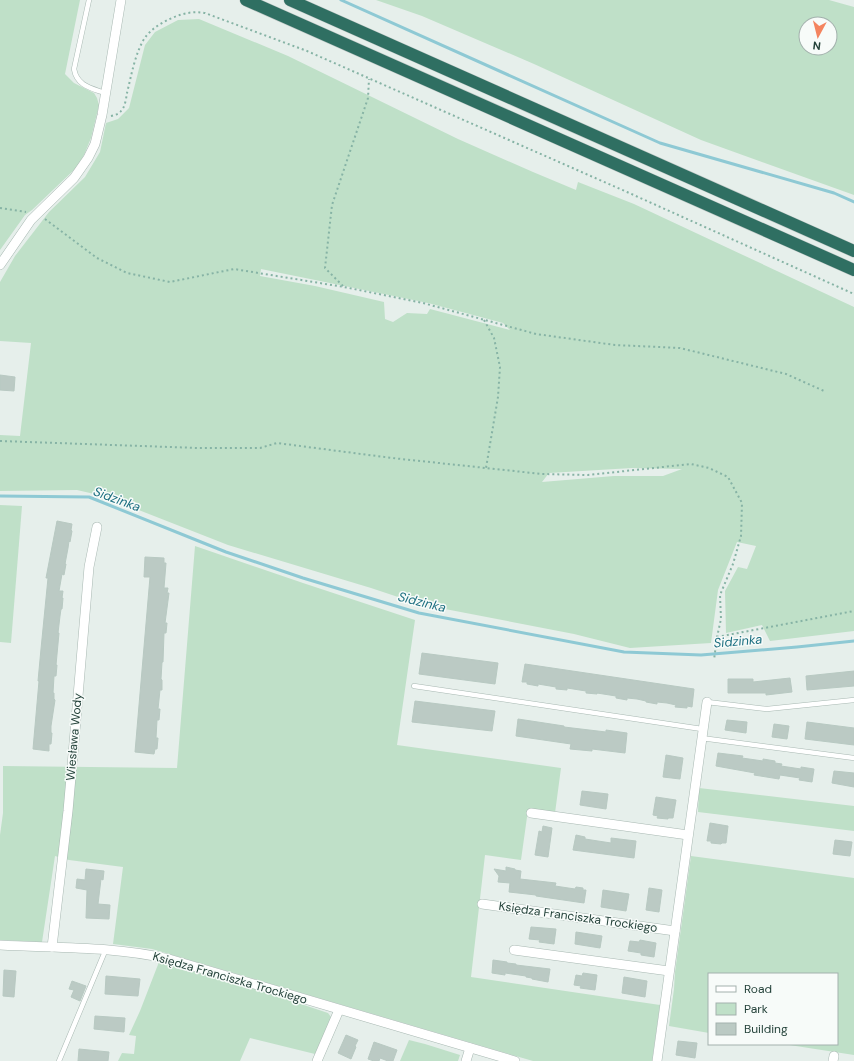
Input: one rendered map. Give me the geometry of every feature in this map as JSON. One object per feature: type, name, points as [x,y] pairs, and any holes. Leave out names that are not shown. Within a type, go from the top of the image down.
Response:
[{"type":"highway","points":[[246,0],[854,270]]},
{"type":"highway","points":[[290,0],[854,251]]},
{"type":"street","points":[[0,265],[27,226],[74,178],[88,158],[95,144],[102,115],[121,2]]},
{"type":"street","name":"Wiesława Wody","points":[[52,947],[68,811],[89,567],[97,527]]},
{"type":"street","name":"Księdza Franciszka Trockiego","points":[[657,1061],[706,702]]},
{"type":"street","points":[[531,813],[688,835]]},
{"type":"street","name":"Księdza Franciszka Trockiego","points":[[482,904],[675,931]]},
{"type":"street","name":"Księdza Franciszka Trockiego","points":[[0,945],[106,950],[169,959],[514,1061]]},
{"type":"street","points":[[514,950],[669,971]]},
{"type":"street","points":[[317,1061],[339,1010]]},
{"type":"street","points":[[466,1061],[470,1048]]},
{"type":"lane","points":[[89,0],[74,69],[75,76],[80,82],[91,89],[106,93]]},
{"type":"lane","points":[[414,686],[854,758]]},
{"type":"lane","points":[[706,702],[767,709],[854,700]]},
{"type":"lane","points":[[59,1061],[106,950]]},
{"type":"path","points":[[102,115],[116,115],[122,110],[136,60],[146,36],[162,22],[177,16],[197,12],[205,13],[307,51],[854,294]]},
{"type":"path","points":[[344,287],[325,268],[332,205],[368,98],[369,79]]},
{"type":"path","points":[[0,208],[38,214],[97,258],[127,273],[170,282],[234,269],[344,287],[423,303],[536,334],[607,344],[680,348],[786,374],[824,391]]},
{"type":"path","points":[[484,320],[494,338],[500,367],[498,397],[486,468]]},
{"type":"path","points":[[0,441],[198,448],[260,448],[277,443],[392,458],[542,474],[588,475],[692,464],[709,468],[728,477],[742,503],[741,536],[733,564],[720,595],[721,619],[714,660]]},
{"type":"path","points":[[717,637],[854,611]]},
{"type":"green space","points":[[0,0],[80,0],[65,74],[74,83],[94,93],[99,105],[91,138],[84,155],[76,168],[25,215],[0,250]]},
{"type":"green space","points":[[376,0],[829,0],[854,7],[854,195],[701,140],[534,64],[422,16]]},
{"type":"green space","points":[[199,19],[288,56],[458,139],[576,190],[578,182],[634,204],[854,307],[854,631],[770,641],[762,625],[726,633],[725,591],[738,567],[747,569],[756,546],[737,542],[718,590],[711,643],[630,648],[574,634],[419,604],[228,545],[103,496],[77,490],[0,491],[0,435],[20,436],[31,343],[0,341],[0,282],[15,256],[49,212],[85,177],[100,152],[106,123],[118,119],[129,108],[145,45],[155,32],[178,20]],"holes":[[[261,269],[428,303],[503,323],[510,330],[430,309],[427,314],[407,313],[393,322],[385,319],[384,302],[315,286],[260,276]],[[632,468],[682,469],[663,476],[614,476],[542,482],[549,473]]]},
{"type":"green space","points":[[0,505],[22,506],[11,643],[0,642]]},
{"type":"green space","points":[[195,546],[415,620],[397,745],[561,768],[555,813],[528,810],[521,860],[485,855],[471,977],[660,1005],[652,1061],[533,1061],[152,949],[113,944],[123,867],[69,860],[55,856],[42,942],[0,940],[0,835],[3,813],[3,766],[177,768]]},
{"type":"green space","points":[[699,788],[854,806],[854,831],[698,812]]},
{"type":"green space","points":[[691,856],[854,878],[854,1055],[789,1045],[838,1045],[838,973],[708,973],[708,1033],[669,1026]]},
{"type":"green space","points":[[159,962],[268,993],[328,1013],[331,1017],[315,1054],[250,1038],[240,1061],[118,1061],[122,1053],[134,1054],[136,1036],[129,1035]]},
{"type":"green space","points":[[409,1040],[460,1055],[458,1061],[400,1061]]},
{"type":"building","points":[[0,375],[15,377],[14,391],[0,390]]},
{"type":"building","points":[[57,521],[72,524],[72,531],[64,575],[62,574],[59,591],[63,591],[63,598],[58,633],[56,676],[54,676],[53,693],[55,700],[49,751],[33,749],[48,578],[46,578]]},
{"type":"building","points":[[145,557],[164,558],[164,563],[166,563],[164,588],[168,588],[167,593],[169,593],[165,623],[167,623],[166,633],[164,633],[161,679],[162,690],[160,690],[158,709],[160,709],[159,720],[157,720],[157,749],[155,749],[154,754],[135,752],[150,577],[144,577]]},
{"type":"building","points":[[422,653],[498,663],[495,684],[419,674]]},
{"type":"building","points":[[525,664],[694,689],[692,707],[675,707],[676,705],[667,703],[657,702],[657,704],[627,698],[627,700],[616,698],[616,696],[586,693],[586,691],[567,688],[567,690],[556,689],[556,687],[527,684],[527,682],[522,682]]},
{"type":"building","points":[[854,671],[854,686],[807,690],[806,676]]},
{"type":"building","points":[[790,678],[792,692],[766,695],[766,693],[728,693],[728,679],[753,679],[753,682]]},
{"type":"building","points":[[415,701],[495,711],[492,731],[412,722]]},
{"type":"building","points":[[518,719],[564,727],[627,733],[625,753],[592,749],[592,751],[570,749],[571,744],[516,736]]},
{"type":"building","points":[[727,720],[747,722],[746,733],[725,730]]},
{"type":"building","points":[[807,722],[854,728],[854,745],[805,739]]},
{"type":"building","points":[[774,724],[789,726],[787,739],[772,737]]},
{"type":"building","points":[[718,753],[743,756],[742,758],[763,761],[763,759],[775,761],[775,763],[782,764],[781,766],[814,769],[812,782],[799,780],[800,778],[780,775],[779,779],[754,775],[755,773],[716,766]]},
{"type":"building","points":[[666,755],[683,758],[680,779],[663,777]]},
{"type":"building","points":[[834,771],[854,773],[854,787],[832,783]]},
{"type":"building","points":[[582,791],[608,794],[606,809],[580,805]]},
{"type":"building","points":[[656,797],[676,800],[673,818],[657,818],[658,816],[653,815]]},
{"type":"building","points":[[710,823],[728,826],[726,843],[711,843],[711,841],[707,841]]},
{"type":"building","points":[[543,826],[552,828],[548,857],[535,855],[539,831],[542,832]]},
{"type":"building","points":[[576,835],[585,837],[585,839],[611,843],[611,838],[636,841],[634,858],[573,850]]},
{"type":"building","points":[[835,840],[852,842],[850,856],[833,854]]},
{"type":"building","points":[[506,867],[521,871],[520,879],[556,883],[555,886],[575,889],[576,887],[583,888],[583,890],[586,890],[584,903],[509,892],[510,883],[498,882],[499,876],[494,869],[506,871]]},
{"type":"building","points":[[86,869],[104,871],[103,880],[101,879],[98,904],[110,905],[109,919],[86,918],[87,890],[76,888],[77,879],[85,880]]},
{"type":"building","points":[[649,888],[662,890],[659,912],[646,910]]},
{"type":"building","points":[[603,890],[629,894],[626,911],[601,907]]},
{"type":"building","points":[[531,927],[556,929],[554,944],[529,939]]},
{"type":"building","points":[[576,932],[602,936],[600,948],[575,944]]},
{"type":"building","points":[[640,940],[656,943],[654,957],[628,951],[630,941],[639,942]]},
{"type":"building","points":[[493,960],[516,965],[550,969],[548,982],[532,979],[526,976],[492,973]]},
{"type":"building","points":[[4,970],[16,971],[14,997],[3,996]]},
{"type":"building","points":[[583,973],[597,975],[595,990],[580,988],[581,986],[574,985],[576,975],[582,976]]},
{"type":"building","points":[[106,976],[140,979],[138,996],[105,994]]},
{"type":"building","points":[[624,977],[647,981],[645,997],[622,993]]},
{"type":"building","points":[[72,981],[86,986],[80,1001],[71,997],[74,990],[69,989]]},
{"type":"building","points":[[95,1016],[125,1018],[124,1032],[94,1029]]},
{"type":"building","points":[[346,1035],[358,1040],[351,1059],[338,1053]]},
{"type":"building","points":[[678,1041],[697,1043],[695,1058],[676,1055]]},
{"type":"building","points":[[374,1042],[397,1050],[393,1061],[380,1058],[379,1061],[368,1059]]},
{"type":"building","points":[[79,1049],[109,1052],[108,1061],[78,1061]]},
{"type":"waterway","points":[[341,0],[660,143],[834,193],[854,202]]},
{"type":"waterway","name":"Sidzinka","points":[[0,496],[89,497],[226,552],[303,578],[419,613],[624,652],[701,655],[854,641]]}]
